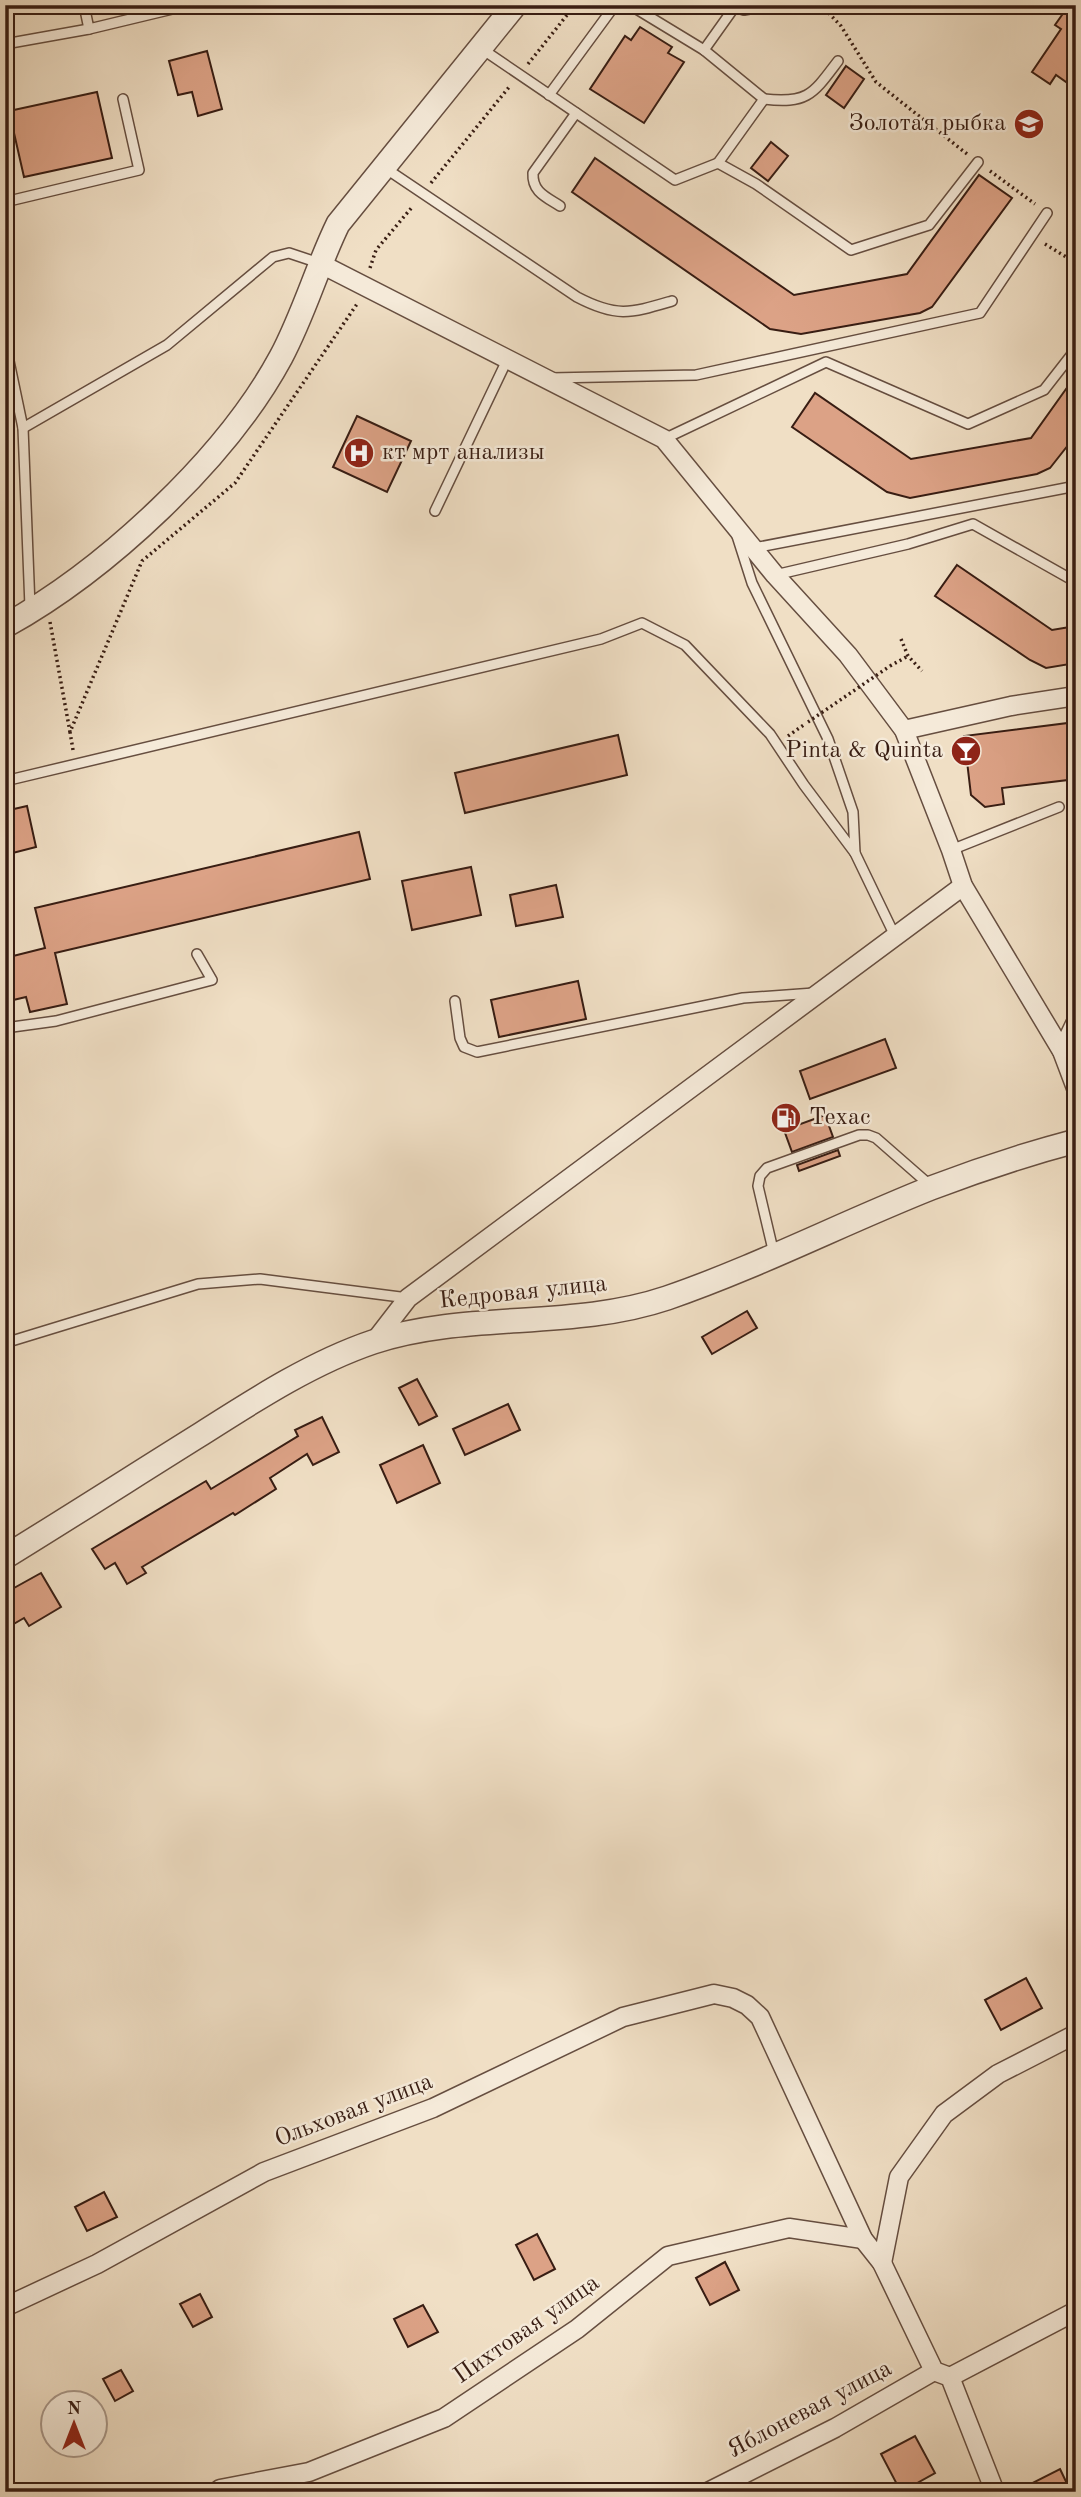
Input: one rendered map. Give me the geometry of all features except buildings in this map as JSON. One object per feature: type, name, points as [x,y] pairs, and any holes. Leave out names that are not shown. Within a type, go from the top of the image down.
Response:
[{"type":"street","points":[[5,626],[40,616],[163,506],[230,433],[263,388],[282,355],[301,314],[319,263],[338,224],[515,5]]},
{"type":"street","points":[[319,263],[664,439],[775,575],[848,655],[904,730],[963,886],[1062,1051],[1076,1088]]},
{"type":"street","points":[[904,730],[1012,706],[1076,696]]},
{"type":"street","points":[[374,1342],[408,1298],[963,886]]},
{"type":"street","points":[[1062,1051],[1076,1022]]},
{"type":"street","name":"Кедровая улица","points":[[5,1557],[253,1402],[334,1359],[374,1342],[438,1328],[583,1314],[668,1298],[775,1256],[933,1188],[1076,1141]]},
{"type":"street","name":"Ольховая улица","points":[[5,2307],[97,2264],[264,2172],[433,2108],[623,2017],[714,1994],[733,1998],[747,2005],[760,2017],[863,2239]]},
{"type":"street","points":[[881,2263],[900,2177],[944,2114],[998,2074],[1076,2034]]},
{"type":"street","name":"Пихтовая улица","points":[[217,2492],[220,2489],[309,2472],[444,2418],[577,2329],[668,2256],[789,2228],[863,2239]]},
{"type":"street","points":[[863,2239],[881,2263],[942,2374],[995,2492]]},
{"type":"street","name":"Яблоневая улица","points":[[708,2492],[942,2374],[1076,2311]]},
{"type":"lane","points":[[84,5],[89,29]]},
{"type":"lane","points":[[5,44],[89,29],[189,5]]},
{"type":"lane","points":[[549,95],[615,5]]},
{"type":"lane","points":[[704,50],[733,6],[744,10],[772,5]]},
{"type":"lane","points":[[634,6],[704,50],[764,99],[790,102],[814,92],[838,61]]},
{"type":"lane","points":[[482,49],[675,180],[718,163],[764,99]]},
{"type":"lane","points":[[5,204],[139,170],[123,99]]},
{"type":"lane","points":[[560,206],[536,190],[532,181],[533,173],[576,113]]},
{"type":"lane","points":[[718,163],[756,184],[851,250],[929,225],[978,162]]},
{"type":"lane","points":[[384,167],[577,297],[599,308],[632,312],[672,302]]},
{"type":"lane","points":[[542,378],[696,375],[980,313],[1046,213]]},
{"type":"lane","points":[[23,428],[167,345],[273,257],[289,253],[319,263]]},
{"type":"lane","points":[[5,342],[23,428],[40,616]]},
{"type":"lane","points":[[664,439],[826,362],[968,424],[1044,390],[1076,349]]},
{"type":"lane","points":[[435,511],[508,358]]},
{"type":"lane","points":[[754,548],[1076,486]]},
{"type":"lane","points":[[732,522],[752,583],[828,739],[853,812],[855,853]]},
{"type":"lane","points":[[775,575],[908,544],[973,524],[1076,582]]},
{"type":"lane","points":[[5,781],[601,639],[642,623],[685,645],[770,734],[855,853],[895,936]]},
{"type":"lane","points":[[951,850],[1059,807]]},
{"type":"lane","points":[[5,1028],[56,1021],[212,980],[197,954]]},
{"type":"lane","points":[[455,1000],[460,1038],[464,1047],[477,1052],[743,998],[819,992]]},
{"type":"lane","points":[[775,1256],[758,1186],[760,1176],[767,1168],[859,1135],[868,1135],[876,1138],[933,1188]]},
{"type":"lane","points":[[5,1342],[198,1284],[260,1279],[408,1298]]},
{"type":"path","points":[[70,732],[142,561],[235,484],[362,296],[363,285],[376,250],[575,5]]},
{"type":"path","points":[[821,5],[841,26],[876,82],[1046,213]]},
{"type":"path","points":[[1031,236],[1076,263]]},
{"type":"path","points":[[40,616],[76,764]]},
{"type":"path","points":[[901,639],[908,656],[922,671]]},
{"type":"path","points":[[781,741],[908,656]]},
{"type":"place","name":"Золотая рыбка","points":[[1029,124]]},
{"type":"place","name":"кт мрт анализы","points":[[359,453]]},
{"type":"place","name":"Pinta & Quinta","points":[[966,751]]},
{"type":"place","name":"Техас","points":[[786,1118]]}]
